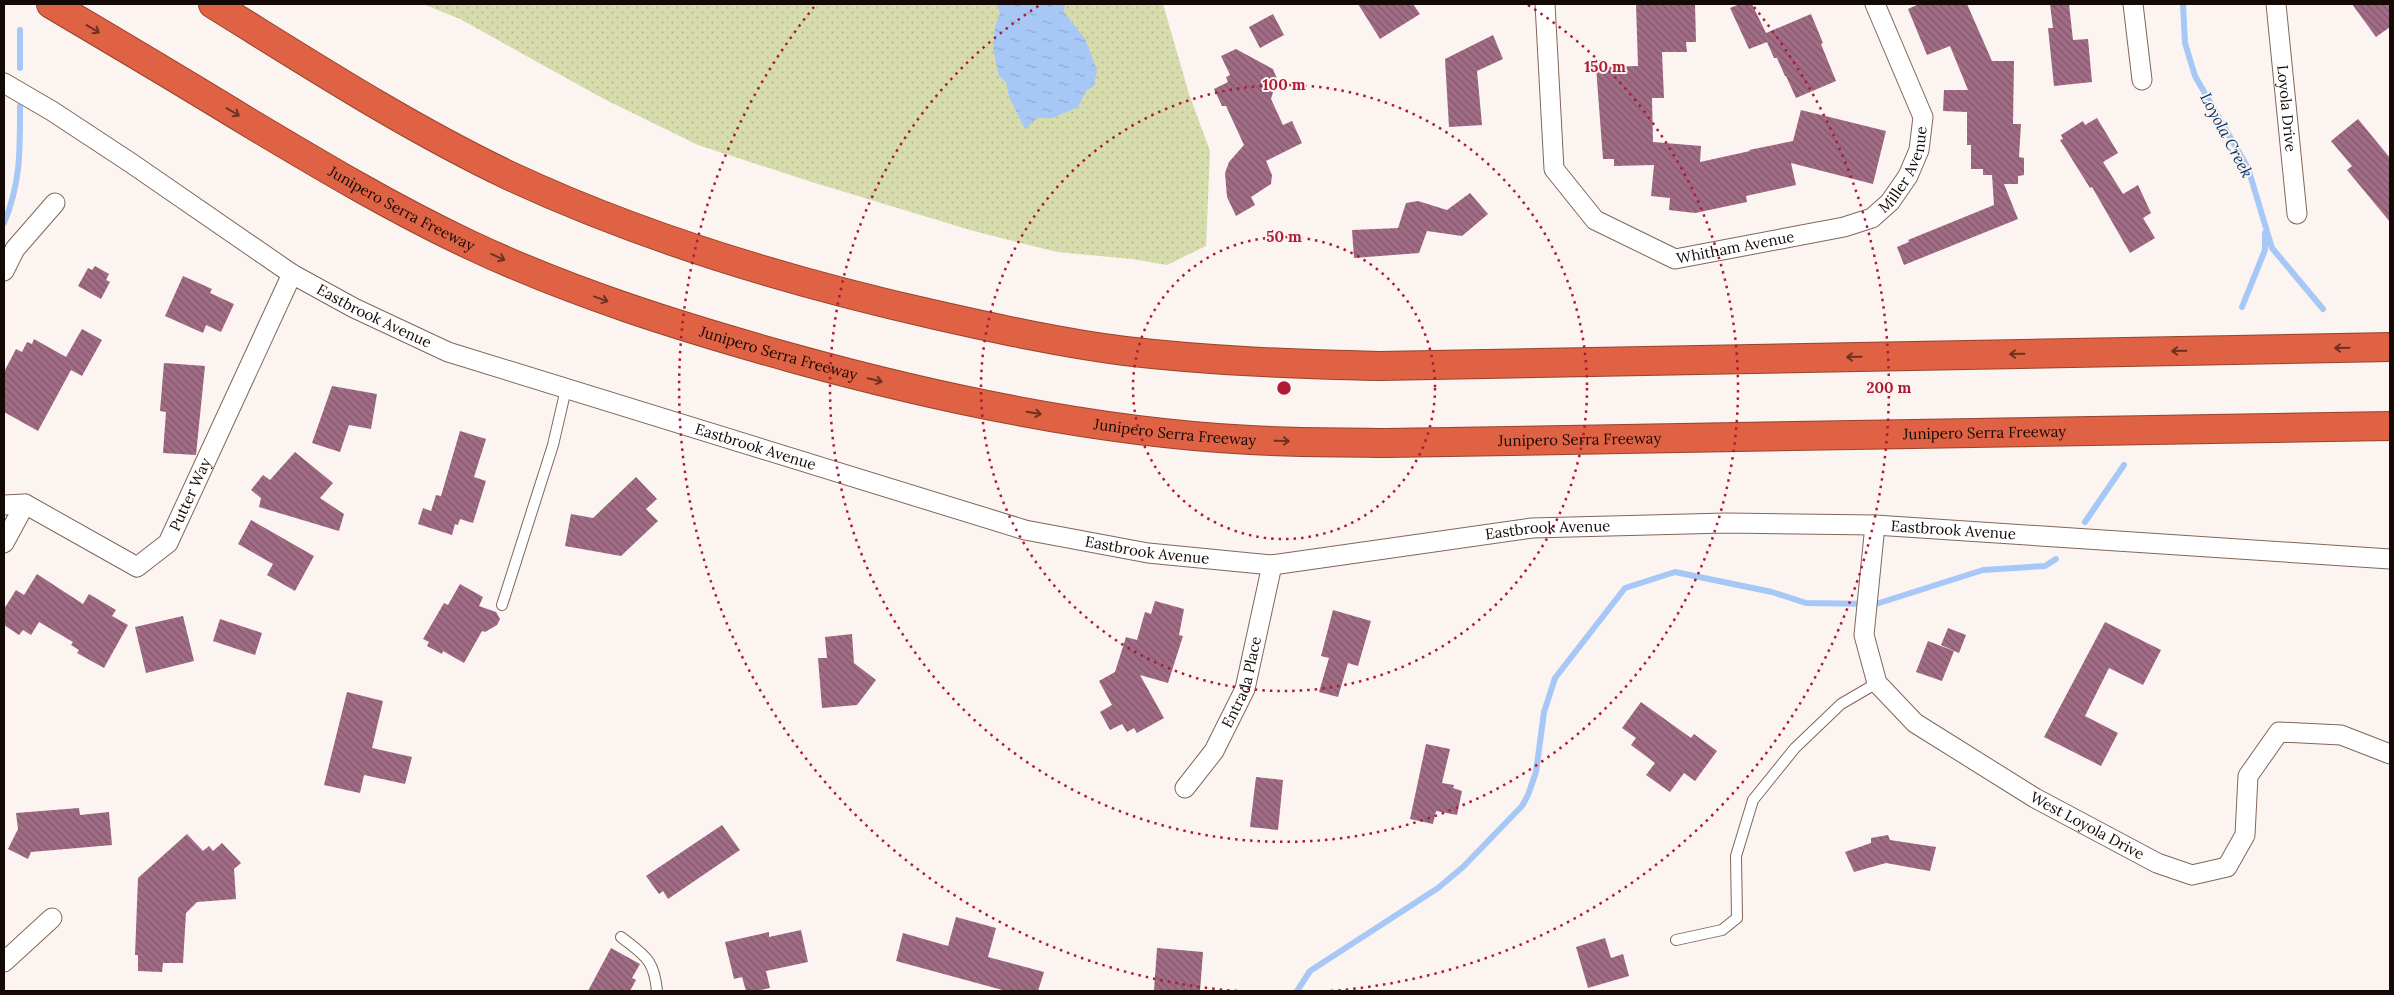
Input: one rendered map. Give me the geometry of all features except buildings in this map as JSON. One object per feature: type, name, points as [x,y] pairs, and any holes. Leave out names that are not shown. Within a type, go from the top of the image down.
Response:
[{"type":"highway","name":"Junipero Serra Freeway","points":[[51,4],[387,203],[469,244],[556,282],[644,315],[725,339],[855,375],[984,404],[1108,426],[1249,440],[1386,443],[2390,426]]},
{"type":"highway","points":[[213,4],[430,134],[510,176],[596,212],[670,240],[752,267],[878,302],[1004,330],[1125,351],[1253,362],[1380,366],[2390,347]]},
{"type":"street","name":"Whitham Avenue","points":[[1545,4],[1554,169],[1595,220],[1675,259],[1844,227],[1872,218]]},
{"type":"street","name":"Miller Avenue","points":[[1872,218],[1890,202],[1908,176],[1919,150],[1923,117],[1876,4]]},
{"type":"street","points":[[2133,4],[2142,80]]},
{"type":"street","name":"Loyola Drive","points":[[2276,4],[2297,214]]},
{"type":"street","name":"Eastbrook Avenue","points":[[4,83],[52,111],[131,163],[292,274],[354,308],[448,352],[1025,530],[1148,553],[1272,565],[1532,528],[1726,523],[1875,525],[2390,559]]},
{"type":"street","points":[[4,271],[15,249],[55,202]]},
{"type":"street","name":"Putter Way","points":[[26,504],[136,567],[168,544],[292,274]]},
{"type":"street","points":[[4,505],[26,504]]},
{"type":"street","points":[[4,543],[26,504]]},
{"type":"street","name":"West Loyola Drive","points":[[1875,525],[1864,635],[1877,683],[1915,723],[2035,798],[2157,863],[2192,875],[2227,867],[2245,835],[2248,776],[2279,732],[2341,735],[2390,754]]},
{"type":"street","name":"Entrada Place","points":[[1185,788],[1214,752],[1245,689],[1272,565]]},
{"type":"street","points":[[4,962],[52,918]]},
{"type":"lane","points":[[502,605],[553,445],[566,389]]},
{"type":"lane","points":[[1676,940],[1722,930],[1737,918],[1736,856],[1753,800],[1795,748],[1841,704],[1877,683]]},
{"type":"lane","points":[[621,937],[648,958],[655,972],[658,991]]},
{"type":"green space","points":[[423,4],[1163,4],[1189,94],[1210,151],[1206,246],[1167,265],[1132,259],[1057,252],[970,230],[815,183],[698,145],[604,99],[460,19]]},
{"type":"water","points":[[997,4],[1065,4],[1064,12],[1085,39],[1097,70],[1094,86],[1086,91],[1078,107],[1053,118],[1037,118],[1025,129],[1009,97],[1006,82],[999,76],[993,49],[995,27],[1000,13]]},
{"type":"waterway","name":"Loyola Creek","points":[[2183,4],[2185,43],[2195,76],[2248,168],[2272,248],[2323,309]]},
{"type":"waterway","points":[[20,30],[20,68]]},
{"type":"waterway","points":[[4,223],[10,208],[17,179],[20,106]]},
{"type":"waterway","points":[[2242,307],[2265,250],[2265,233]]},
{"type":"waterway","points":[[2085,522],[2124,465]]},
{"type":"waterway","points":[[1297,991],[1310,971],[1438,888],[1463,867],[1522,806],[1536,772],[1544,712],[1555,678],[1625,588],[1675,572],[1772,592],[1806,603],[1876,604],[1983,570],[2045,566],[2056,559]]}]
